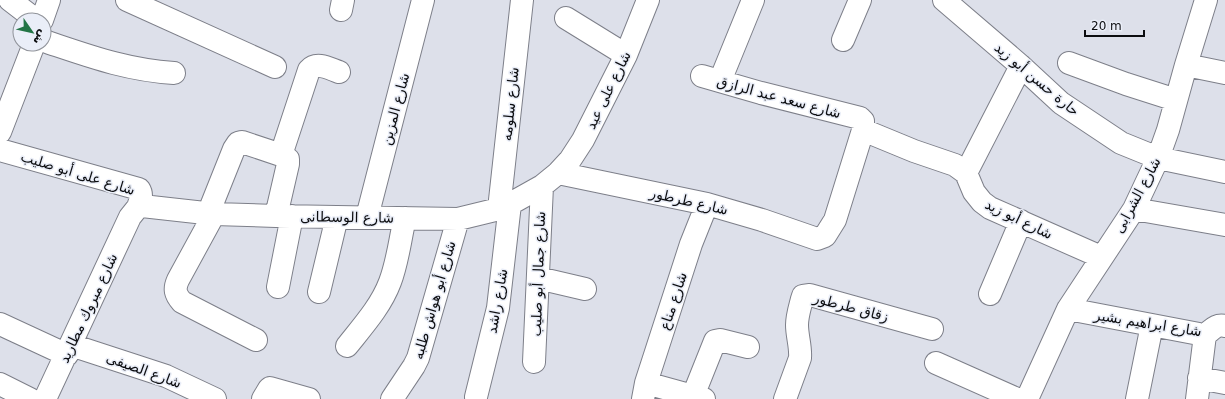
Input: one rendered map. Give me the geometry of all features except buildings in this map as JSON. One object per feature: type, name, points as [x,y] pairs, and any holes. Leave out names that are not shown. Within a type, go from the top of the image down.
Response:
[{"type":"street","points":[[10,0],[26,12]]},
{"type":"street","points":[[45,12],[49,0]]},
{"type":"street","points":[[127,0],[162,7],[275,67]]},
{"type":"street","name":"شارع المزين","points":[[367,217],[423,0]]},
{"type":"street","name":"شارع سلومه","points":[[505,207],[522,0]]},
{"type":"street","name":"شارع على عيد","points":[[550,179],[570,160],[583,140],[626,55],[648,0]]},
{"type":"street","name":"شارع سعد عبد الرازق","points":[[753,0],[711,78],[859,123]]},
{"type":"street","points":[[843,40],[860,0]]},
{"type":"street","name":"حارة حسن أبو زيد","points":[[944,0],[1021,66],[1061,103],[1121,143],[1158,158],[1225,172]]},
{"type":"street","name":"شارع الشرابى","points":[[1028,399],[1068,309],[1134,209],[1158,158],[1168,130],[1206,0]]},
{"type":"street","points":[[566,18],[626,55]]},
{"type":"street","points":[[52,44],[122,66],[174,73]]},
{"type":"street","points":[[0,132],[31,52]]},
{"type":"street","points":[[1069,63],[1126,84],[1176,100]]},
{"type":"street","points":[[280,155],[309,70],[318,65],[340,72]]},
{"type":"street","points":[[1186,65],[1225,73]]},
{"type":"street","points":[[859,123],[914,151],[955,165],[966,173],[1021,66]]},
{"type":"street","name":"شارع طرطور","points":[[550,179],[707,204],[762,220],[817,239],[825,236],[835,220],[859,123]]},
{"type":"street","points":[[256,340],[182,302],[176,296],[175,287],[211,214],[234,149],[238,143],[242,142],[284,156],[288,159],[278,287]]},
{"type":"street","name":"شارع على أبو صليب","points":[[0,150],[139,189],[141,196],[134,212]]},
{"type":"street","name":"شارع أبو زيد","points":[[966,173],[974,192],[982,202],[990,208],[1101,257]]},
{"type":"street","name":"شارع الوسطانى","points":[[134,212],[142,206],[211,214],[458,219],[505,207],[550,179]]},
{"type":"street","name":"شارع جمال أبو صليب","points":[[534,362],[538,278],[550,179]]},
{"type":"street","name":"شارع مناع","points":[[645,391],[691,244],[707,204]]},
{"type":"street","name":"شارع راشد","points":[[476,397],[498,308],[505,207]]},
{"type":"street","points":[[1134,209],[1225,226]]},
{"type":"street","name":"شارع مبروك مطاريد","points":[[45,399],[134,212]]},
{"type":"street","points":[[319,292],[337,217]]},
{"type":"street","points":[[347,346],[376,307],[390,283],[395,267],[405,218]]},
{"type":"street","name":"شارع أبو هواش طلبه","points":[[392,399],[410,374],[418,358],[458,219]]},
{"type":"street","points":[[990,294],[1021,221]]},
{"type":"street","points":[[538,278],[585,289]]},
{"type":"street","name":"زقاق طرطور","points":[[785,399],[800,358],[797,323],[804,296],[810,295],[932,329]]},
{"type":"street","name":"شارع ابراهيم بشير","points":[[1068,309],[1205,335],[1212,328],[1217,326],[1225,326]]},
{"type":"street","name":"شارع الصيفى","points":[[0,324],[69,350],[166,376],[215,399]]},
{"type":"street","points":[[1136,399],[1152,325]]},
{"type":"street","points":[[1205,335],[1198,388],[1225,383]]},
{"type":"street","points":[[645,391],[699,397],[715,341],[720,340],[748,347]]},
{"type":"street","points":[[936,363],[1017,399]]},
{"type":"street","points":[[0,384],[30,399]]},
{"type":"street","points":[[264,399],[268,389],[270,388],[309,399]]}]
